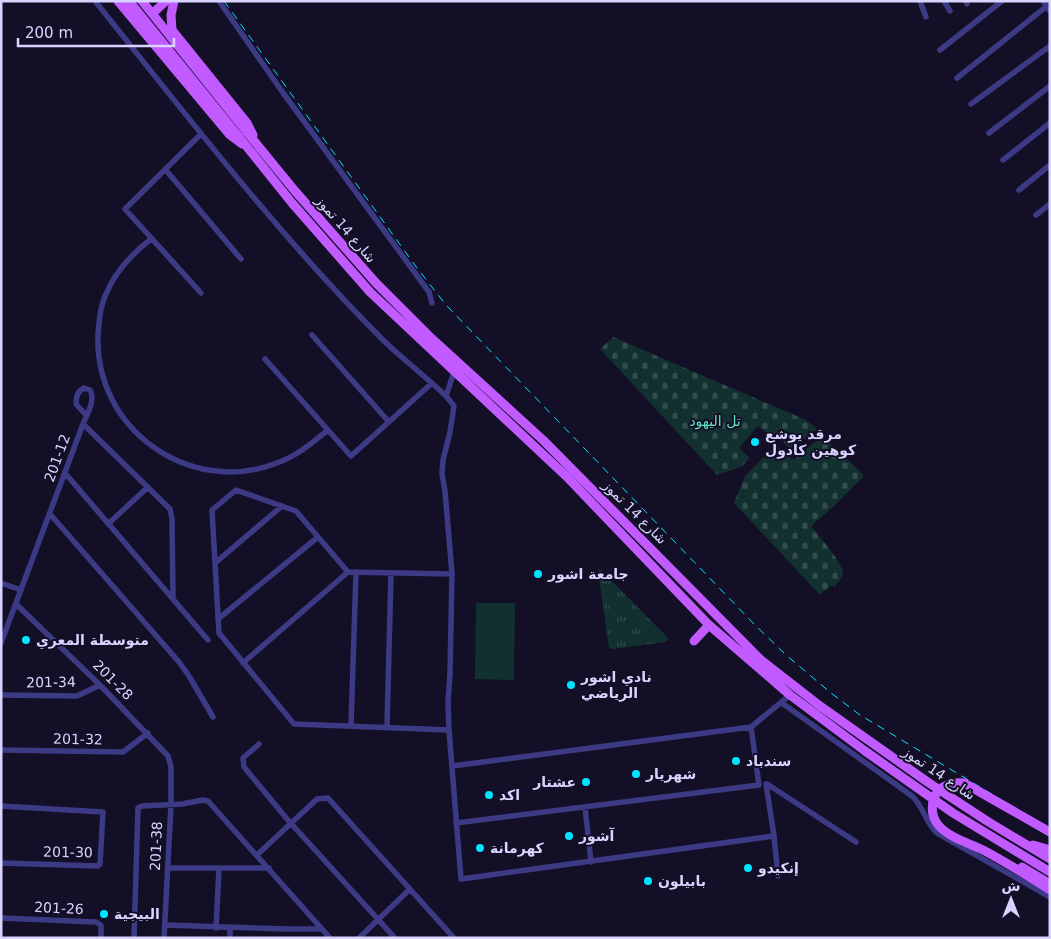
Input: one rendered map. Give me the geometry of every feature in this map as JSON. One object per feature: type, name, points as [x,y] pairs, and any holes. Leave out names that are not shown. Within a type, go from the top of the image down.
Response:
[{"type":"main road","name":"شارع 14 تموز","points":[[118,1],[137,20],[230,135],[240,143],[250,143],[376,283],[543,440],[761,660],[820,706],[929,783],[1050,859]]},
{"type":"main road","points":[[129,1],[243,134]]},
{"type":"main road","points":[[166,1],[148,5],[243,134]]},
{"type":"main road","points":[[174,1],[171,15],[172,30],[247,123],[250,129],[250,143]]},
{"type":"main road","name":"شارع 14 تموز","points":[[243,134],[292,203],[352,273],[454,372],[567,477],[710,625],[790,695],[922,792],[1050,872]]},
{"type":"main road","points":[[694,640],[710,625]]},
{"type":"main road","points":[[1050,832],[969,785],[954,783],[944,786],[932,803],[932,813],[940,827],[1050,890]]},
{"type":"main road","points":[[965,820],[1002,849],[1050,878]]},
{"type":"main road","points":[[1031,821],[1050,837]]},
{"type":"main road","points":[[1015,838],[1050,850]]},
{"type":"main road","points":[[958,839],[998,853],[1050,884]]},
{"type":"street","points":[[95,1],[262,209],[310,263],[386,342],[446,396],[454,406],[450,432],[442,460],[442,474],[452,574],[448,730],[461,879],[774,836]]},
{"type":"street","points":[[220,1],[280,90],[428,292],[432,303]]},
{"type":"street","points":[[920,1],[926,16]]},
{"type":"street","points":[[944,1],[950,11]]},
{"type":"street","points":[[940,50],[1002,1]]},
{"type":"street","points":[[958,78],[1047,6]]},
{"type":"street","points":[[972,104],[1050,46]]},
{"type":"street","points":[[989,133],[1050,86]]},
{"type":"street","points":[[1003,160],[1050,123]]},
{"type":"street","points":[[201,134],[125,209],[201,293]]},
{"type":"street","points":[[1019,190],[1050,165]]},
{"type":"street","points":[[165,169],[241,259]]},
{"type":"street","points":[[1036,215],[1050,204]]},
{"type":"street","points":[[151,238],[136,251],[116,276],[106,294],[99,321],[97,348],[102,375],[112,401],[127,424],[147,443],[170,458],[196,468],[223,472],[251,470],[277,463],[302,451],[328,430]]},
{"type":"street","points":[[312,335],[389,422]]},
{"type":"street","points":[[265,359],[351,456],[432,383]]},
{"type":"street","points":[[446,396],[454,372]]},
{"type":"street","points":[[83,424],[86,415]]},
{"type":"street","name":"201-12","points":[[1,643],[83,424],[167,506],[171,513],[173,599]]},
{"type":"street","points":[[65,473],[208,640]]},
{"type":"street","points":[[108,524],[148,487]]},
{"type":"street","points":[[348,572],[296,511],[236,490],[212,510],[219,633],[294,724],[448,730]]},
{"type":"street","points":[[215,563],[282,506]]},
{"type":"street","points":[[50,514],[179,662],[213,717]]},
{"type":"street","points":[[218,619],[318,537]]},
{"type":"street","points":[[243,663],[348,572],[452,574]]},
{"type":"street","points":[[352,726],[356,572]]},
{"type":"street","points":[[387,727],[391,573]]},
{"type":"street","points":[[1,583],[21,590]]},
{"type":"street","name":"201-28","points":[[16,604],[100,685],[168,756]]},
{"type":"street","name":"201-34","points":[[1,695],[77,696],[100,685]]},
{"type":"street","points":[[452,766],[751,727],[790,695]]},
{"type":"street","points":[[782,703],[912,796],[920,804],[930,826],[937,833],[1050,897]]},
{"type":"street","points":[[751,727],[759,785]]},
{"type":"street","name":"201-32","points":[[1,750],[124,752],[148,733]]},
{"type":"street","points":[[259,744],[244,758],[244,767],[291,824],[395,938]]},
{"type":"street","name":"201-38","points":[[164,938],[172,767],[168,756]]},
{"type":"street","points":[[456,823],[767,784],[856,842]]},
{"type":"street","points":[[767,784],[778,876]]},
{"type":"street","points":[[257,854],[317,799],[328,798],[454,938]]},
{"type":"street","points":[[134,938],[137,810],[142,806],[203,800],[208,801],[257,854],[330,938]]},
{"type":"street","name":"201-30","points":[[1,806],[103,812],[100,864],[98,866],[1,862]]},
{"type":"street","points":[[585,807],[591,862]]},
{"type":"street","points":[[168,868],[269,868]]},
{"type":"street","points":[[216,928],[219,868]]},
{"type":"street","points":[[359,938],[410,889]]},
{"type":"street","name":"201-26","points":[[1,918],[99,922],[101,925],[101,938]]},
{"type":"street","points":[[165,925],[216,928],[322,929]]},
{"type":"street","points":[[230,928],[230,938]]},
{"type":"green space","name":"تل اليهود","points":[[613,337],[806,420],[817,429],[791,449],[774,433],[770,436],[758,426],[739,448],[750,458],[741,467],[717,475],[600,349]]},
{"type":"green space","points":[[822,436],[863,474],[863,477],[811,526],[835,556],[843,573],[835,587],[832,585],[820,595],[734,503],[745,476],[774,447],[778,447],[794,460]]},
{"type":"green space","points":[[600,569],[668,640],[614,649],[609,648],[598,570]]},
{"type":"green space","points":[[476,603],[515,603],[514,680],[475,679]]},
{"type":"railway","points":[[224,1],[417,268],[446,305],[754,624],[786,655],[860,715],[1050,829]]},
{"type":"place","name":"مرقد يوشع كوهين كادول","points":[[755,442]]},
{"type":"place","name":"جامعة اشور","points":[[538,574]]},
{"type":"place","name":"متوسطة المعري","points":[[26,640]]},
{"type":"place","name":"نادي اشور الرياضي","points":[[571,685]]},
{"type":"place","name":"سندباد","points":[[736,761]]},
{"type":"place","name":"شهريار","points":[[636,774]]},
{"type":"place","name":"عشتار","points":[[586,782]]},
{"type":"place","name":"اكد","points":[[489,795]]},
{"type":"place","name":"آشور","points":[[569,836]]},
{"type":"place","name":"كهرمانة","points":[[480,848]]},
{"type":"place","name":"إنكيدو","points":[[748,868]]},
{"type":"place","name":"بابيلون","points":[[648,881]]},
{"type":"place","name":"البيجية","points":[[104,914]]}]
